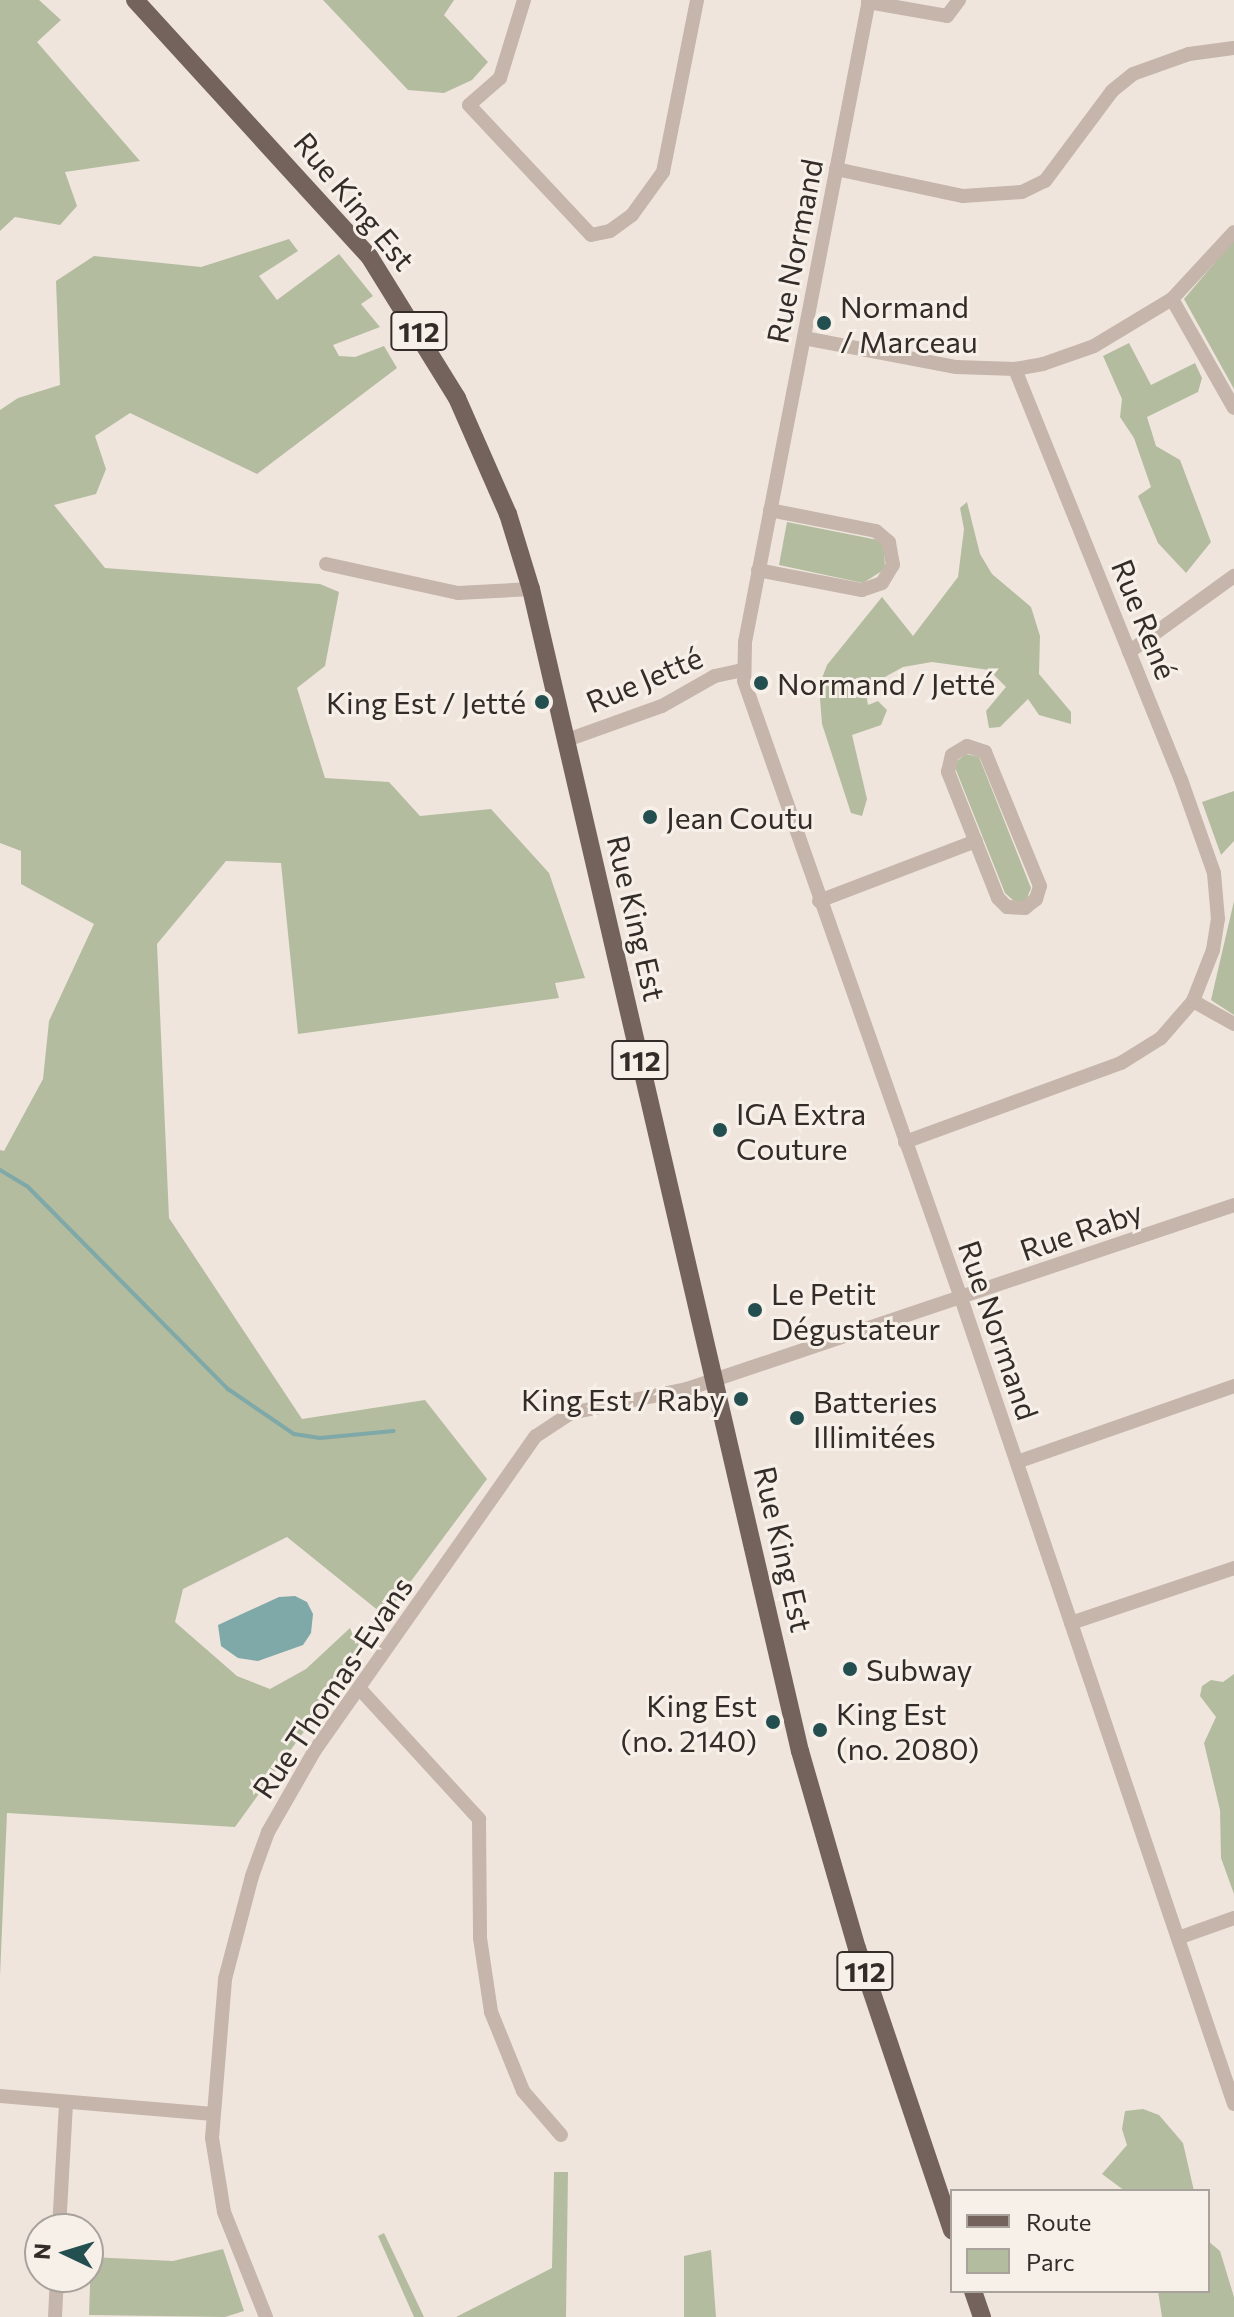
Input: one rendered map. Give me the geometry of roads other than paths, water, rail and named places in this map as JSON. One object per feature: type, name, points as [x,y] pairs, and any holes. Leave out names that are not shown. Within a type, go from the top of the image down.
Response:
[{"type":"main road","name":"Rue King Est","points":[[135,0],[317,194],[404,306],[479,443],[531,589],[807,1774],[862,1962],[950,2224]]},
{"type":"main road","points":[[974,2293],[982,2317]]},
{"type":"street","points":[[524,0],[500,78],[469,105],[582,231],[600,235],[632,215],[663,172],[697,0]]},
{"type":"street","name":"Rue Normand","points":[[959,0],[947,16],[868,1],[758,570],[743,670],[752,713],[961,1298],[1234,2104]]},
{"type":"street","points":[[836,169],[963,196],[1022,192],[1045,181],[1112,91],[1133,74],[1189,54],[1234,48]]},
{"type":"street","points":[[804,338],[894,358],[1015,369],[1094,346],[1172,299],[1234,232]]},
{"type":"street","points":[[1172,299],[1234,408]]},
{"type":"street","name":"Rue René","points":[[905,1142],[1121,1063],[1161,1038],[1193,1001],[1213,950],[1226,892],[1015,369]]},
{"type":"street","points":[[758,570],[862,590],[882,583],[893,565],[889,542],[876,531],[770,510]]},
{"type":"street","points":[[326,564],[458,593],[531,589]]},
{"type":"street","points":[[1129,652],[1234,576]]},
{"type":"street","name":"Rue Jetté","points":[[567,740],[669,703],[715,676],[743,670]]},
{"type":"street","points":[[967,746],[985,752],[1040,886],[1031,905],[1019,909],[1002,903],[976,841],[948,772],[952,755],[967,746]]},
{"type":"street","points":[[819,901],[976,841]]},
{"type":"street","points":[[1193,1001],[1234,1024]]},
{"type":"street","name":"Rue Raby","points":[[717,1379],[1234,1205]]},
{"type":"street","name":"Rue Thomas-Evans","points":[[266,2317],[224,2212],[213,2114],[225,1979],[252,1876],[292,1787],[546,1426],[571,1413],[717,1379]]},
{"type":"street","points":[[1017,1462],[1234,1386]]},
{"type":"street","points":[[1071,1623],[1234,1568]]},
{"type":"street","points":[[359,1688],[479,1819],[480,1938],[491,2012],[523,2091],[561,2135]]},
{"type":"street","points":[[1178,1938],[1234,1918]]},
{"type":"street","points":[[0,2096],[213,2114]]},
{"type":"street","points":[[60,2213],[66,2102]]},
{"type":"street","points":[[55,2317],[56,2293]]},
{"type":"water","points":[[295,1596],[307,1602],[313,1614],[311,1633],[303,1645],[258,1661],[238,1658],[221,1646],[218,1625],[279,1597]]},
{"type":"waterway","points":[[0,1170],[27,1186],[228,1389],[294,1434],[320,1438],[394,1431]]},
{"type":"place","name":"Normand / Marceau","points":[[824,323]]},
{"type":"place","name":"Normand / Jetté","points":[[761,683]]},
{"type":"place","name":"King Est / Jetté","points":[[542,702]]},
{"type":"place","name":"Jean Coutu","points":[[650,817]]},
{"type":"place","name":"IGA Extra Couture","points":[[720,1130]]},
{"type":"place","name":"Le Petit Dégustateur","points":[[755,1310]]},
{"type":"place","name":"King Est / Raby","points":[[741,1399]]},
{"type":"place","name":"Batteries Illimitées","points":[[797,1418]]},
{"type":"place","name":"Subway","points":[[850,1669]]},
{"type":"place","name":"King Est (no. 2140)","points":[[773,1722]]},
{"type":"place","name":"King Est (no. 2080)","points":[[820,1730]]}]
